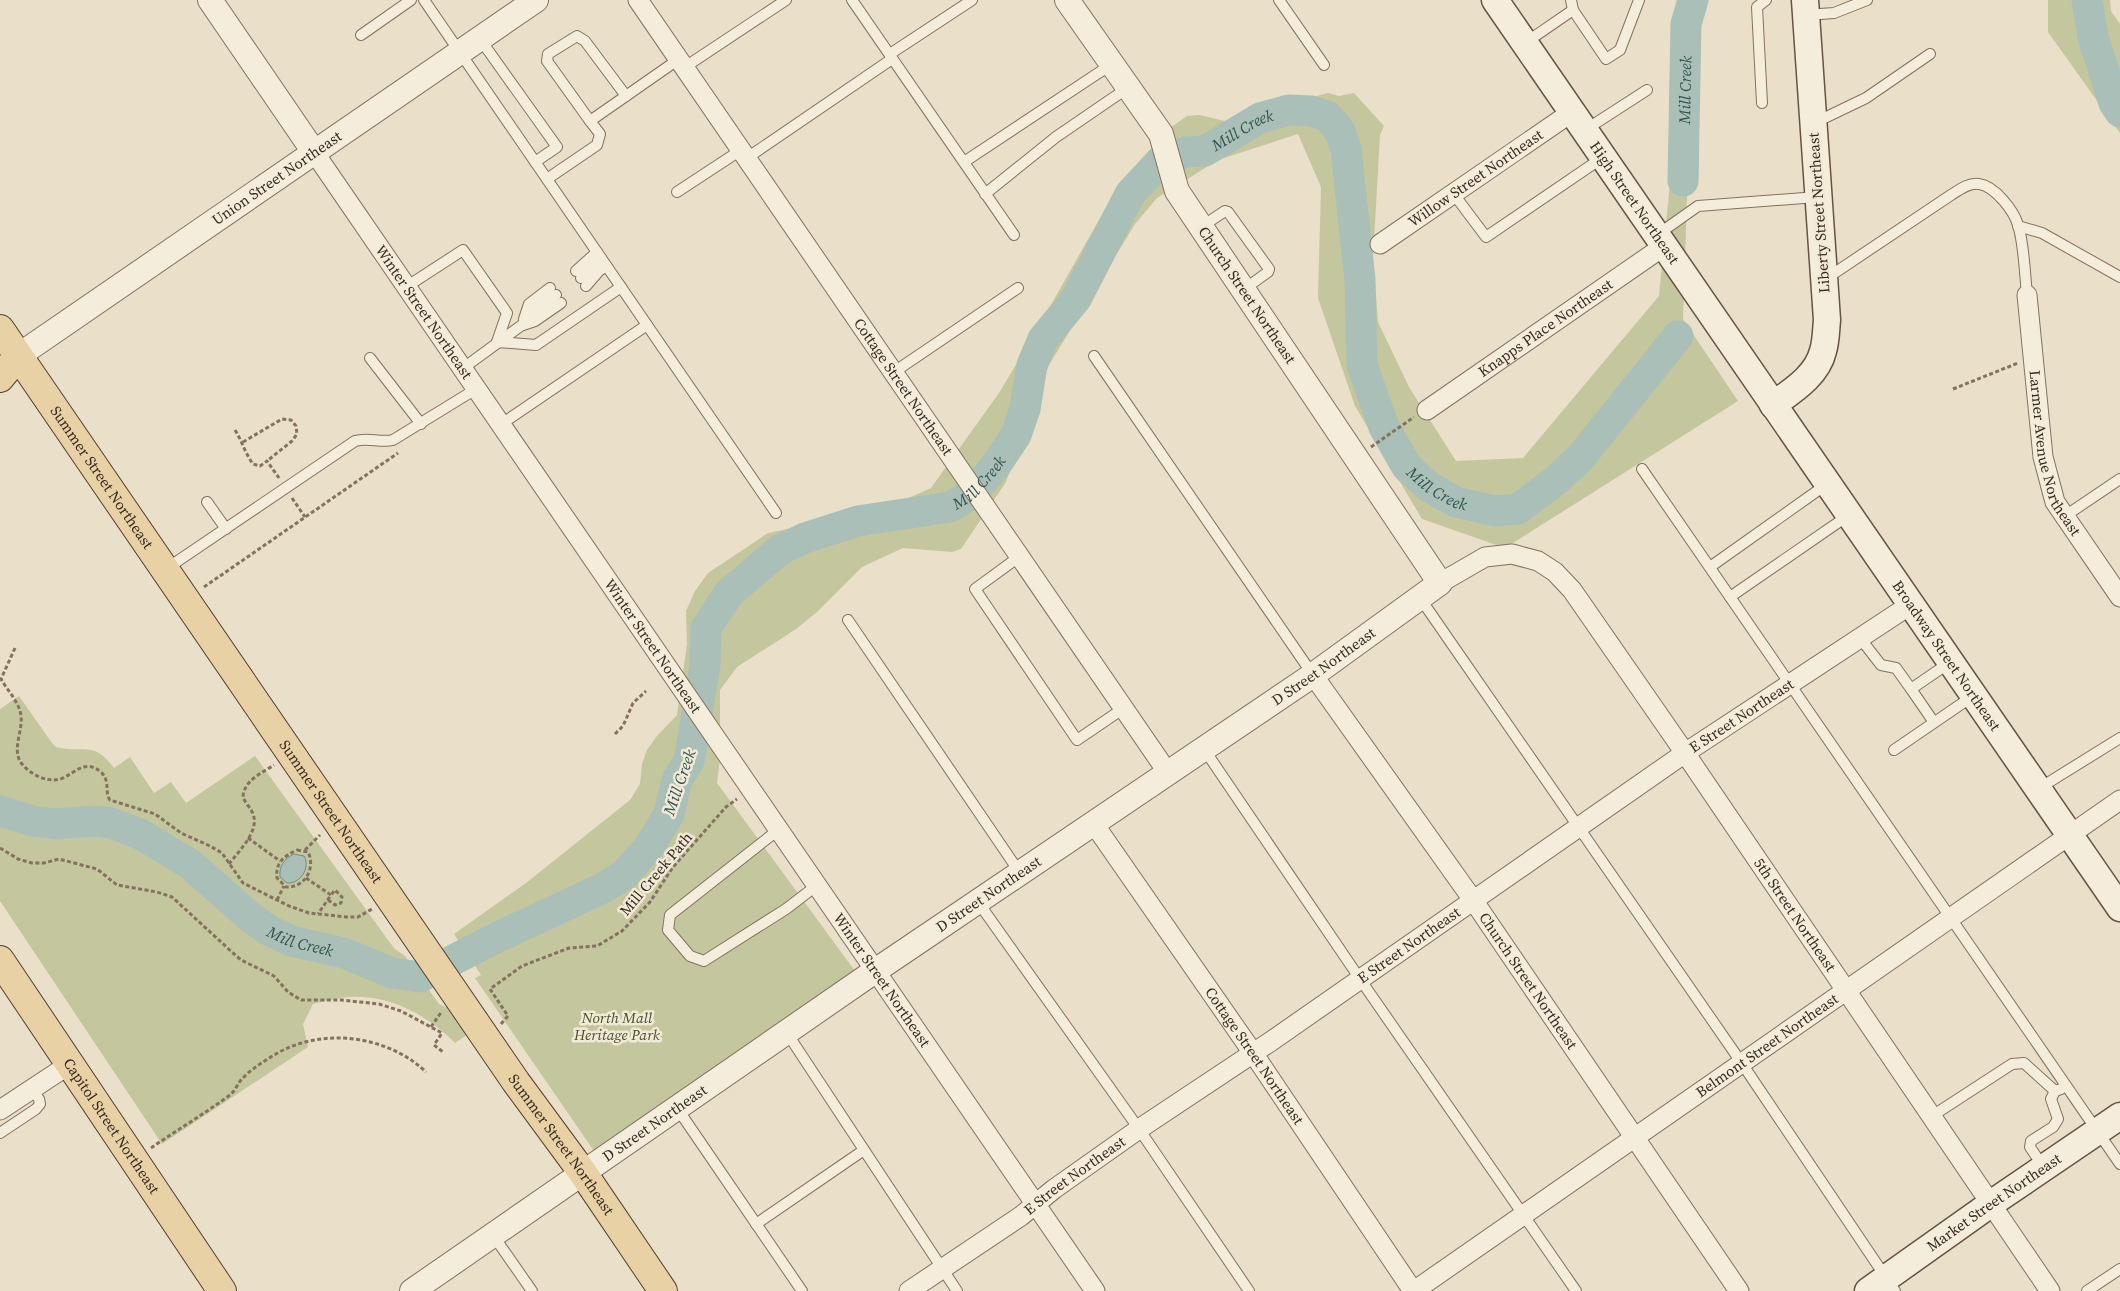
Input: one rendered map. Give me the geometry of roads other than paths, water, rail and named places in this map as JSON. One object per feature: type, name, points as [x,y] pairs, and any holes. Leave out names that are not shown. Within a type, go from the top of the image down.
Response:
[{"type":"main road","name":"High Street Northeast","points":[[1495,0],[1773,405]]},
{"type":"main road","name":"Liberty Street Northeast","points":[[1773,405],[1808,377],[1818,365],[1823,351],[1827,320],[1806,8]]},
{"type":"main road","name":"Summer Street Northeast","points":[[0,329],[9,357],[165,570],[420,943],[450,1003],[486,1038],[583,1173],[663,1291]]},
{"type":"main road","name":"Union Street Northeast","points":[[0,378],[9,357]]},
{"type":"main road","name":"Broadway Street Northeast","points":[[1773,405],[2120,908]]},
{"type":"main road","name":"Capitol Street Northeast","points":[[0,960],[222,1291]]},
{"type":"main road","name":"Market Street Northeast","points":[[1883,1287],[1992,1203],[2120,1116]]},
{"type":"street","name":"Winter Street Northeast","points":[[210,0],[1095,1291]]},
{"type":"street","name":"Union Street Northeast","points":[[9,357],[536,0]]},
{"type":"street","name":"Cottage Street Northeast","points":[[638,0],[1168,773]]},
{"type":"street","name":"Church Street Northeast","points":[[1067,0],[1161,134],[1177,191],[1440,583]]},
{"type":"street","name":"Willow Street Northeast","points":[[1380,244],[1453,193],[1578,121]]},
{"type":"street","name":"Knapps Place Northeast","points":[[1422,412],[1660,241]]},
{"type":"street","name":"Larmer Avenue Northeast","points":[[2027,295],[2043,457],[2055,502],[2120,597]]},
{"type":"street","name":"D Street Northeast","points":[[412,1291],[676,1107],[1313,675],[1440,583],[1484,557],[1512,554],[1538,561],[1555,572],[1572,590]]},
{"type":"street","name":"5th Street Northeast","points":[[1572,590],[1992,1203],[2050,1291]]},
{"type":"street","name":"E Street Northeast","points":[[909,1291],[1685,753],[1910,604]]},
{"type":"street","name":"Church Street Northeast","points":[[1313,675],[1473,900],[1738,1291]]},
{"type":"street","name":"Belmont Street Northeast","points":[[1414,1291],[2120,800]]},
{"type":"street","name":"Cottage Street Northeast","points":[[1094,824],[1253,1053],[1414,1291]]},
{"type":"street","points":[[0,1110],[70,1064]]},
{"type":"lane","points":[[361,35],[411,0]]},
{"type":"lane","points":[[424,0],[776,513]]},
{"type":"lane","points":[[590,121],[626,96],[786,0]]},
{"type":"lane","points":[[852,0],[1014,235]]},
{"type":"lane","points":[[677,192],[744,154],[891,57],[972,0]]},
{"type":"lane","points":[[1279,0],[1324,65]]},
{"type":"lane","points":[[1628,0],[1634,10]]},
{"type":"lane","points":[[1525,43],[1572,5],[1606,59],[1620,50],[1639,0]]},
{"type":"lane","points":[[1762,103],[1758,7],[1766,0]]},
{"type":"lane","points":[[1806,8],[1834,13],[1866,0]]},
{"type":"lane","points":[[547,179],[597,146],[600,134],[547,61],[548,54],[577,36],[585,41],[626,96]]},
{"type":"lane","points":[[480,39],[556,147],[535,162]]},
{"type":"lane","points":[[1813,124],[1866,98],[1930,54]]},
{"type":"lane","points":[[964,162],[1113,64]]},
{"type":"lane","points":[[985,194],[1056,137],[1129,88]]},
{"type":"lane","points":[[1578,121],[1648,90]]},
{"type":"lane","points":[[1453,193],[1486,237],[1603,157]]},
{"type":"lane","points":[[1824,280],[1966,186],[1980,184],[1994,192],[2007,204],[2018,226],[2027,295]]},
{"type":"lane","points":[[1660,241],[1698,206],[1818,197]]},
{"type":"lane","points":[[1201,227],[1225,211],[1228,212],[1269,269],[1268,272],[1243,290]]},
{"type":"lane","points":[[2018,226],[2042,233],[2120,277]]},
{"type":"lane","points":[[406,286],[463,250],[507,313],[497,342]]},
{"type":"lane","points":[[602,259],[581,278],[602,259]]},
{"type":"lane","points":[[497,342],[536,345],[621,286]]},
{"type":"lane","points":[[894,372],[1018,288]]},
{"type":"lane","points":[[462,369],[522,325],[535,321],[556,296],[535,298],[529,304],[522,325]]},
{"type":"lane","points":[[500,424],[647,325]]},
{"type":"lane","points":[[1094,356],[1313,675]]},
{"type":"lane","points":[[370,358],[422,424]]},
{"type":"lane","points":[[165,570],[355,441],[362,439],[385,442],[393,440],[422,424],[476,389]]},
{"type":"lane","points":[[1642,469],[2120,1164]]},
{"type":"lane","points":[[2065,516],[2120,479]]},
{"type":"lane","points":[[1710,567],[1827,484]]},
{"type":"lane","points":[[207,502],[226,529]]},
{"type":"lane","points":[[1730,597],[1849,515]]},
{"type":"lane","points":[[1020,556],[975,589],[1078,740],[1124,708]]},
{"type":"lane","points":[[1420,598],[1741,1062],[1883,1287]]},
{"type":"lane","points":[[848,620],[1020,874]]},
{"type":"lane","points":[[1860,638],[1881,665],[1896,668],[1934,721]]},
{"type":"lane","points":[[1911,689],[1950,662]]},
{"type":"lane","points":[[1894,750],[1973,696]]},
{"type":"lane","points":[[2038,790],[2120,738]]},
{"type":"lane","points":[[1204,749],[1360,979],[1576,1291]]},
{"type":"lane","points":[[778,830],[670,915],[668,930],[690,956],[704,962],[786,909],[816,886]]},
{"type":"lane","points":[[978,902],[1250,1291]]},
{"type":"lane","points":[[787,1033],[957,1291]]},
{"type":"lane","points":[[1932,1116],[2012,1064],[2024,1063],[2055,1091]]},
{"type":"lane","points":[[2044,1168],[2030,1147],[2031,1141],[2053,1127],[2058,1119],[2051,1099],[2055,1091],[2066,1086]]},
{"type":"lane","points":[[0,1133],[36,1109],[40,1104],[32,1089]]},
{"type":"lane","points":[[676,1107],[802,1291]]},
{"type":"lane","points":[[756,1224],[864,1150]]},
{"type":"lane","points":[[493,1235],[532,1291]]},
{"type":"lane","points":[[2087,1291],[2120,1269]]},
{"type":"water","points":[[294,854],[304,856],[306,861],[305,870],[296,881],[287,883],[280,877],[280,869],[287,858]]},
{"type":"waterway","name":"Mill Creek","points":[[1683,181],[1686,24],[1693,0]]},
{"type":"waterway","name":"Mill Creek","points":[[2087,0],[2093,37],[2114,103],[2120,112]]},
{"type":"waterway","name":"Mill Creek","points":[[0,811],[33,821],[56,824],[94,821],[111,823],[140,834],[190,864],[249,916],[268,930],[291,941],[344,953],[392,973],[420,977],[498,937],[603,888],[624,875],[649,847],[669,814],[677,780],[689,761],[705,665],[706,628],[729,593],[781,549],[805,538],[858,521],[950,507],[970,495],[994,468],[1016,435],[1025,409],[1032,365],[1043,339],[1076,299],[1130,194],[1160,162],[1186,152],[1205,151],[1260,118],[1289,110],[1311,111],[1327,116],[1340,131],[1346,149],[1360,280],[1362,365],[1384,427],[1407,467],[1429,487],[1456,502],[1495,511],[1518,509],[1555,481],[1580,458],[1678,336]]},
{"type":"park label","name":"North Mall Heritage Park","points":[[617,1026]]}]
